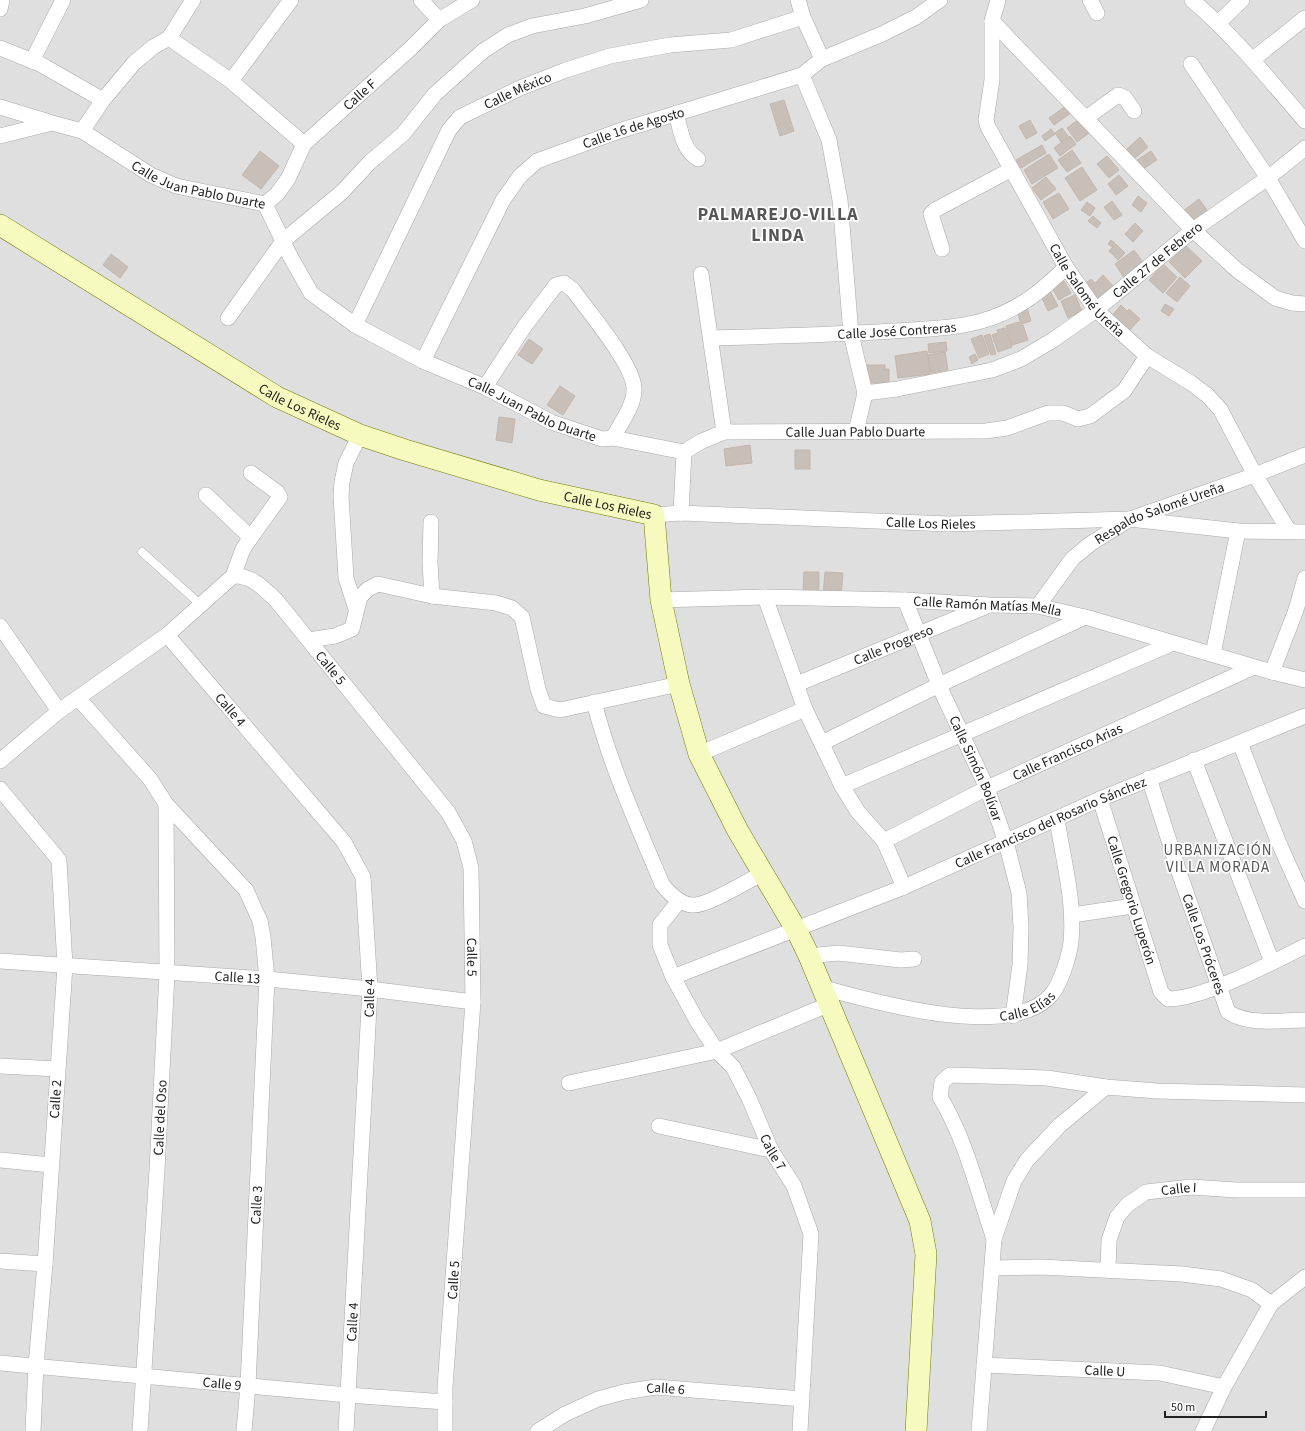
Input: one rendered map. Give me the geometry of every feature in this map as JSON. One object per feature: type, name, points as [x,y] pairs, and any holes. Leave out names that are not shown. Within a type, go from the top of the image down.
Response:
[{"type":"street","points":[[0,9],[2,0]]},
{"type":"street","points":[[32,61],[63,0]]},
{"type":"street","points":[[82,131],[103,100],[134,63],[153,47],[169,38],[193,0]]},
{"type":"street","points":[[231,81],[291,0]]},
{"type":"street","points":[[421,0],[439,20]]},
{"type":"street","name":"Calle F","points":[[265,204],[277,194],[288,179],[304,144],[410,49],[439,20],[472,0]]},
{"type":"street","points":[[228,318],[283,241],[342,192],[370,162],[403,134],[435,94],[483,51],[508,35],[532,26],[585,16],[641,0]]},
{"type":"street","points":[[798,0],[803,17],[822,59]]},
{"type":"street","name":"Calle 16 de Agosto","points":[[423,361],[503,200],[520,176],[537,161],[619,131],[802,75],[822,59],[916,17],[940,0]]},
{"type":"street","name":"Calle Salomé Ureña","points":[[998,0],[992,21],[992,83],[986,124],[1010,170],[1066,267],[1096,310],[1147,356],[1191,383],[1220,409],[1255,475],[1289,531]]},
{"type":"street","points":[[1090,0],[1097,13]]},
{"type":"street","points":[[1192,0],[1218,22],[1305,121]]},
{"type":"street","points":[[1218,22],[1242,0]]},
{"type":"street","name":"Calle México","points":[[355,325],[449,130],[460,117],[520,88],[566,70],[610,56],[670,45],[731,40],[803,17]]},
{"type":"street","points":[[1252,60],[1305,18]]},
{"type":"street","points":[[992,21],[1193,230],[1237,270],[1275,298],[1292,303],[1305,304]]},
{"type":"street","points":[[169,38],[231,81],[304,144]]},
{"type":"street","points":[[0,48],[32,61],[103,100]]},
{"type":"street","points":[[1192,64],[1268,178],[1305,242]]},
{"type":"street","points":[[802,75],[829,140],[840,200],[850,334],[865,393],[856,432]]},
{"type":"street","points":[[1086,118],[1118,95],[1125,98],[1134,111]]},
{"type":"street","points":[[0,107],[52,124]]},
{"type":"street","points":[[676,113],[684,146],[690,154],[698,159]]},
{"type":"street","name":"Calle Juan Pablo Duarte","points":[[0,136],[52,124],[82,131],[151,175],[176,186],[265,204],[311,293],[355,325],[423,361],[485,387],[551,422],[602,439],[613,438],[684,452],[702,440],[724,432],[986,431],[1007,428],[1048,413],[1063,413],[1078,419],[1090,416],[1124,391],[1147,356]]},
{"type":"street","name":"Calle 27 de Febrero","points":[[865,393],[897,389],[992,370],[1021,359],[1053,340],[1096,310],[1193,230],[1268,178],[1305,148]]},
{"type":"street","points":[[942,249],[931,214],[935,210],[1010,170]]},
{"type":"street","name":"Calle Los Rieles","points":[[0,225],[277,397],[360,435],[539,490],[654,515],[680,513],[948,524],[1130,519],[1238,531],[1305,532]]},
{"type":"street","name":"Calle José Contreras","points":[[711,338],[850,334],[928,329],[973,323],[992,318],[1032,298],[1066,267]]},
{"type":"street","points":[[701,274],[724,432]]},
{"type":"street","points":[[485,387],[524,327],[556,285],[564,284],[573,290],[623,361],[634,387],[633,397],[613,438]]},
{"type":"street","points":[[356,609],[346,578],[341,496],[346,463],[360,435]]},
{"type":"street","points":[[680,513],[684,452]]},
{"type":"street","name":"Respaldo Salomé Ureña","points":[[1038,606],[1072,559],[1090,544],[1130,519],[1255,475],[1305,455]]},
{"type":"street","points":[[0,759],[59,711],[168,635],[233,576],[243,549],[280,497],[277,492],[251,473]]},
{"type":"street","points":[[206,495],[247,534],[249,540]]},
{"type":"street","points":[[654,515],[661,600],[679,684],[699,754],[738,831],[797,931],[810,956],[920,1221],[926,1254],[916,1431]]},
{"type":"street","points":[[431,522],[430,563],[432,596]]},
{"type":"street","points":[[1213,654],[1238,531]]},
{"type":"street","name":"Calle 5","points":[[233,576],[243,576],[258,583],[276,600],[448,812],[464,841],[470,868],[473,1002],[445,1402],[445,1431]]},
{"type":"street","points":[[1272,672],[1296,610],[1305,578]]},
{"type":"street","points":[[309,640],[335,636],[352,629],[360,597],[368,589],[378,584],[432,596],[496,603],[512,608],[522,617],[538,689],[544,706],[560,710],[679,684]]},
{"type":"street","points":[[765,597],[805,709],[842,786],[858,812],[884,841],[904,888]]},
{"type":"street","name":"Calle Ramón Matías Mella","points":[[661,600],[765,597],[905,600],[1038,606],[1086,617],[1254,667],[1305,680]]},
{"type":"street","name":"Calle Simón Bolívar","points":[[905,600],[939,685],[987,788],[1006,842],[1019,893],[1022,927],[1020,965],[1014,1016]]},
{"type":"street","name":"Calle Progreso","points":[[797,684],[990,605]]},
{"type":"street","points":[[822,743],[939,685],[1086,617]]},
{"type":"street","points":[[0,626],[59,711]]},
{"type":"street","name":"Calle 4","points":[[168,635],[344,842],[363,878],[370,988],[346,1431]]},
{"type":"street","points":[[842,786],[1173,643]]},
{"type":"street","name":"Calle Francisco Arias","points":[[884,841],[987,788],[1254,667]]},
{"type":"street","name":"Calle 3","points":[[78,698],[150,779],[166,804],[246,890],[260,921],[267,979],[248,1385],[244,1431]]},
{"type":"street","points":[[594,702],[602,734],[622,789],[662,884],[669,894],[679,901],[692,905],[705,903],[763,873]]},
{"type":"street","points":[[699,754],[805,709]]},
{"type":"street","name":"Calle Francisco del Rosario Sánchez","points":[[673,978],[797,931],[904,888],[1149,778],[1304,719]]},
{"type":"street","points":[[1240,743],[1278,841],[1305,901]]},
{"type":"street","points":[[1194,760],[1272,962]]},
{"type":"street","name":"Calle Los Próceres","points":[[1149,778],[1180,875],[1228,1012],[1237,1018],[1247,1020],[1305,1020]]},
{"type":"street","name":"Calle 2","points":[[0,789],[60,860],[65,966],[45,1264],[36,1365],[33,1431]]},
{"type":"street","name":"Calle Gregorio Luperón","points":[[1100,799],[1161,992],[1168,999],[1179,999],[1218,986]]},
{"type":"street","name":"Calle del Oso","points":[[140,1431],[157,1170],[167,974],[166,804]]},
{"type":"street","name":"Calle Elías","points":[[827,996],[919,1011],[979,1018],[1014,1016],[1035,1007],[1051,995],[1068,959],[1071,942],[1072,915],[1057,819]]},
{"type":"street","name":"Calle 7","points":[[679,901],[660,925],[660,945],[673,978],[697,1021],[717,1051],[733,1067],[746,1092],[771,1150],[794,1186],[811,1234],[800,1431]]},
{"type":"street","points":[[1072,915],[1133,906]]},
{"type":"street","points":[[1218,986],[1305,946]]},
{"type":"street","points":[[810,956],[838,953],[901,960],[914,959]]},
{"type":"street","name":"Calle 13","points":[[0,961],[167,974],[267,979],[370,988],[473,1002]]},
{"type":"street","points":[[569,1083],[717,1051],[827,996]]},
{"type":"street","points":[[0,1066],[57,1069]]},
{"type":"street","points":[[994,1239],[961,1142],[948,1111],[940,1097],[942,1082],[950,1075],[1047,1078],[1106,1087],[1157,1091],[1305,1095]]},
{"type":"street","points":[[979,1431],[994,1239],[1014,1180],[1027,1160],[1060,1125],[1106,1087]]},
{"type":"street","points":[[659,1126],[771,1150]]},
{"type":"street","points":[[0,1160],[51,1165]]},
{"type":"street","name":"Calle I","points":[[1108,1270],[1109,1240],[1117,1216],[1127,1205],[1146,1192],[1191,1187],[1236,1190],[1305,1190]]},
{"type":"street","points":[[0,1261],[45,1264]]},
{"type":"street","points":[[992,1268],[1040,1267],[1108,1270],[1182,1274],[1221,1279],[1252,1290],[1271,1304]]},
{"type":"street","points":[[1203,1431],[1224,1387],[1271,1304],[1305,1277]]},
{"type":"street","name":"Calle 9","points":[[0,1362],[348,1395],[445,1402]]},
{"type":"street","name":"Calle U","points":[[984,1365],[1103,1372],[1160,1373],[1224,1387]]},
{"type":"street","name":"Calle 6","points":[[538,1431],[565,1414],[598,1399],[624,1392],[656,1387],[802,1399]]},
{"type":"lane","points":[[142,552],[200,605]]},
{"type":"shaded area","points":[[0,0],[1305,0],[1305,1431],[0,1431]]},
{"type":"building","points":[[784,100],[794,131],[780,136],[770,104]]},
{"type":"building","points":[[1066,106],[1071,113],[1054,125],[1049,118]]},
{"type":"building","points":[[1079,119],[1089,133],[1077,142],[1067,128]]},
{"type":"building","points":[[1030,120],[1037,133],[1026,139],[1019,126]]},
{"type":"building","points":[[1062,128],[1068,136],[1061,142],[1055,133]]},
{"type":"building","points":[[1051,129],[1055,134],[1045,141],[1042,136]]},
{"type":"building","points":[[1070,136],[1076,144],[1060,156],[1054,148]]},
{"type":"building","points":[[1140,137],[1148,147],[1134,159],[1126,150]]},
{"type":"building","points":[[1042,145],[1046,153],[1021,168],[1016,160]]},
{"type":"building","points":[[1072,150],[1081,163],[1067,172],[1058,160]]},
{"type":"building","points":[[260,151],[279,166],[261,189],[242,175]]},
{"type":"building","points":[[1151,151],[1157,160],[1143,169],[1137,160]]},
{"type":"building","points":[[1049,154],[1058,168],[1032,184],[1024,170]]},
{"type":"building","points":[[1107,156],[1119,170],[1109,178],[1097,164]]},
{"type":"building","points":[[1082,167],[1097,190],[1080,201],[1065,178]]},
{"type":"building","points":[[1119,175],[1128,186],[1116,195],[1108,184]]},
{"type":"building","points":[[1046,177],[1056,189],[1041,200],[1032,188]]},
{"type":"building","points":[[1059,193],[1069,209],[1053,219],[1043,202]]},
{"type":"building","points":[[1138,196],[1147,203],[1141,212],[1132,205]]},
{"type":"building","points":[[1199,199],[1209,213],[1192,225],[1183,211]]},
{"type":"building","points":[[1112,201],[1122,215],[1114,220],[1104,207]]},
{"type":"building","points":[[1087,202],[1095,208],[1090,216],[1081,210]]},
{"type":"building","points":[[1093,216],[1101,223],[1097,228],[1088,221]]},
{"type":"building","points":[[1135,223],[1143,231],[1133,242],[1125,234]]},
{"type":"building","points":[[1111,240],[1115,243],[1112,247],[1108,244]]},
{"type":"building","points":[[1116,244],[1125,253],[1118,260],[1109,251]]},
{"type":"building","points":[[1185,245],[1202,261],[1185,278],[1169,262]]},
{"type":"building","points":[[1134,250],[1145,265],[1125,279],[1115,264]]},
{"type":"building","points":[[111,254],[128,267],[120,278],[103,265]]},
{"type":"building","points":[[1163,264],[1177,277],[1163,293],[1149,280]]},
{"type":"building","points":[[1103,275],[1116,289],[1100,304],[1083,285],[1091,279],[1095,283]]},
{"type":"building","points":[[1180,277],[1190,286],[1177,302],[1166,293]]},
{"type":"building","points":[[1064,281],[1071,293],[1059,300],[1052,288]]},
{"type":"building","points":[[1050,291],[1058,306],[1048,311],[1041,296]]},
{"type":"building","points":[[1075,295],[1082,311],[1068,318],[1061,301]]},
{"type":"building","points":[[1165,304],[1174,309],[1169,316],[1161,311]]},
{"type":"building","points":[[1026,305],[1031,321],[1021,324],[1016,308]]},
{"type":"building","points":[[1121,305],[1127,311],[1129,309],[1140,319],[1128,332],[1111,317]]},
{"type":"building","points":[[1019,322],[1020,325],[1023,325],[1028,340],[1012,345],[1006,326]]},
{"type":"building","points":[[1005,328],[1012,347],[998,352],[992,335],[998,333],[997,330]]},
{"type":"building","points":[[990,334],[996,354],[991,355],[984,336]]},
{"type":"building","points":[[982,335],[989,354],[979,358],[971,339]]},
{"type":"building","points":[[529,339],[543,349],[532,364],[518,355]]},
{"type":"building","points":[[946,342],[947,351],[929,353],[928,344]]},
{"type":"building","points":[[927,351],[930,374],[898,378],[895,356]]},
{"type":"building","points":[[945,352],[948,370],[931,373],[928,355]]},
{"type":"building","points":[[975,354],[978,360],[972,364],[969,357]]},
{"type":"building","points":[[866,365],[885,365],[885,369],[889,369],[889,383],[866,383]]},
{"type":"building","points":[[560,386],[575,396],[563,415],[547,405]]},
{"type":"building","points":[[499,417],[515,419],[512,443],[496,440]]},
{"type":"building","points":[[750,445],[752,463],[726,466],[724,449]]},
{"type":"building","points":[[795,450],[810,450],[810,469],[795,469]]},
{"type":"building","points":[[804,572],[819,572],[819,593],[803,593]]},
{"type":"building","points":[[825,572],[843,573],[841,596],[823,595]]},
{"type":"district","name":"PALMAREJO-VILLA LINDA","points":[[778,224]]},
{"type":"district","name":"URBANIZACIÓN VILLA MORADA","points":[[1218,858]]}]
